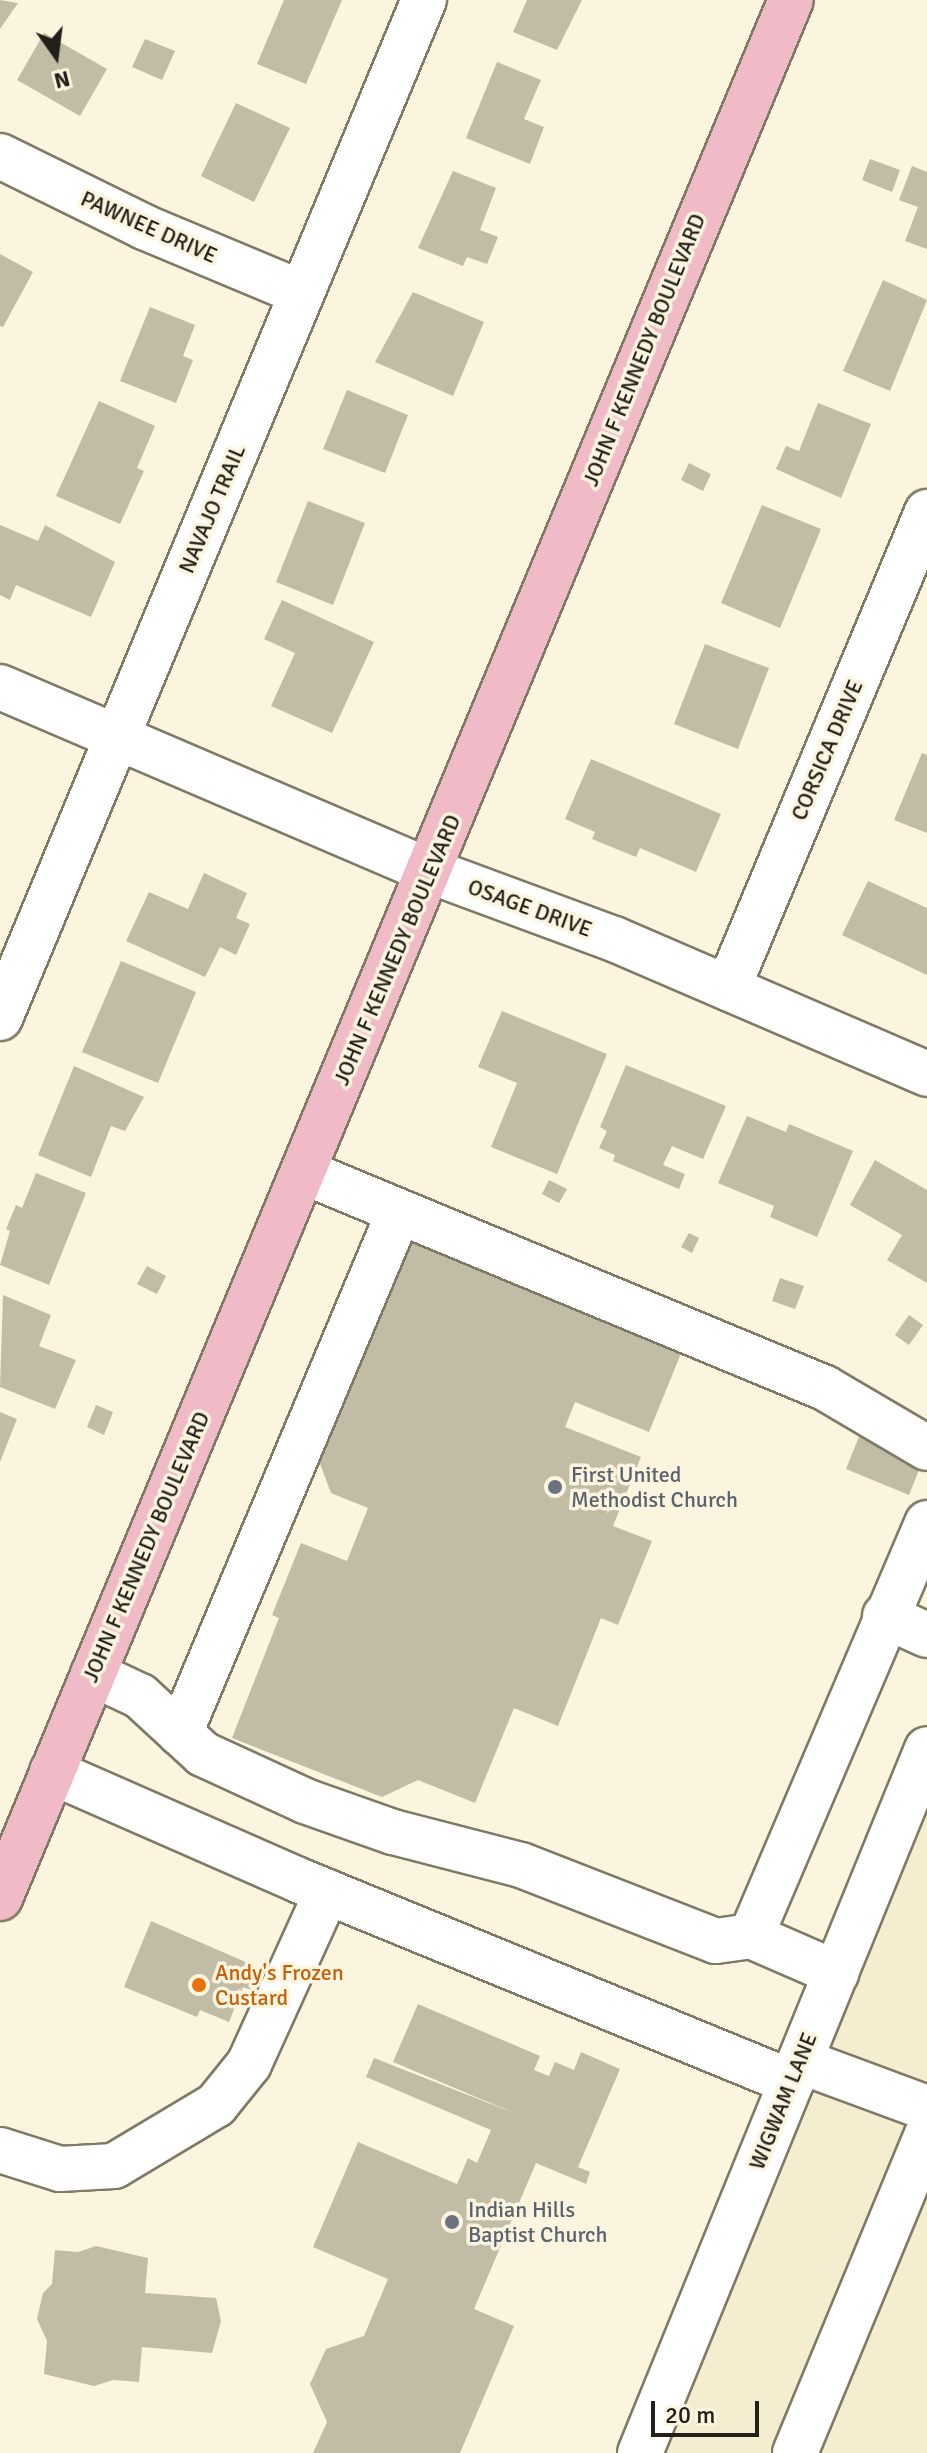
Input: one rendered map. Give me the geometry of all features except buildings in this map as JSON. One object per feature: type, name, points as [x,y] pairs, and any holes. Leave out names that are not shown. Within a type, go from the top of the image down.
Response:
[{"type":"main road","name":"JOHN F KENNEDY BOULEVARD","points":[[0,1898],[791,0]]},
{"type":"street","name":"NAVAJO TRAIL","points":[[0,1018],[424,0]]},
{"type":"street","name":"PAWNEE DRIVE","points":[[0,156],[144,227],[302,293]]},
{"type":"street","name":"CORSICA DRIVE","points":[[728,988],[927,512]]},
{"type":"street","name":"OSAGE DRIVE","points":[[0,687],[430,871],[614,939],[927,1074]]},
{"type":"street","points":[[304,1172],[825,1388],[927,1448]]},
{"type":"street","points":[[180,1733],[399,1212]]},
{"type":"street","points":[[751,1936],[927,1523]]},
{"type":"street","points":[[885,1616],[927,1635]]},
{"type":"street","points":[[93,1674],[140,1696],[203,1754],[305,1801],[393,1832],[521,1865],[716,1941],[751,1936],[836,1973]]},
{"type":"street","name":"WIGWAM LANE","points":[[640,2453],[927,1749]]},
{"type":"street","points":[[52,1772],[327,1892],[795,2072],[927,2108]]},
{"type":"street","points":[[0,2150],[60,2169],[114,2166],[216,2105],[249,2064],[327,1892]]},
{"type":"street","points":[[795,2453],[927,2135]]},
{"type":"shaded area","points":[[927,1749],[927,2453],[640,2453]]},
{"type":"place","name":"First United Methodist Church","points":[[555,1487]]},
{"type":"place","name":"Andy's Frozen Custard","points":[[199,1985]]},
{"type":"place","name":"Indian Hills Baptist Church","points":[[452,2222]]}]
